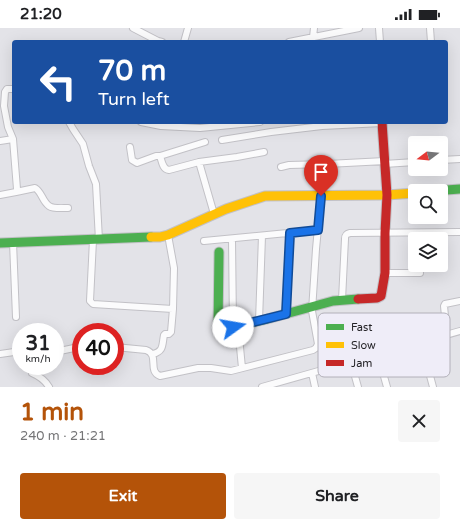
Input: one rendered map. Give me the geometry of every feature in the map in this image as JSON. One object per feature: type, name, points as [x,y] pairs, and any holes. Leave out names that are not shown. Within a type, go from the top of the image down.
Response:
[{"type":"street","points":[[133,28],[149,39]]},
{"type":"street","points":[[185,40],[188,28]]},
{"type":"street","points":[[313,37],[314,28]]},
{"type":"street","points":[[299,40],[337,30],[359,28]]},
{"type":"street","points":[[379,28],[380,40]]},
{"type":"street","points":[[430,28],[431,40]]},
{"type":"street","points":[[12,89],[7,89],[5,92],[4,106],[12,139],[17,189],[16,192]]},
{"type":"street","points":[[70,124],[83,144],[96,184],[96,240],[91,303],[173,309]]},
{"type":"street","points":[[151,124],[200,128],[226,124]]},
{"type":"street","points":[[222,140],[271,132],[352,124]]},
{"type":"street","points":[[219,252],[218,328],[221,330],[333,301],[377,298],[381,296],[385,273],[387,195],[382,124]]},
{"type":"street","points":[[0,141],[12,139]]},
{"type":"street","points":[[130,147],[132,160],[137,163],[205,142]]},
{"type":"street","points":[[160,156],[164,168],[169,170],[199,162],[264,152]]},
{"type":"street","points":[[448,160],[460,159]]},
{"type":"street","points":[[199,162],[214,214]]},
{"type":"street","points":[[281,168],[289,165],[408,162]]},
{"type":"street","points":[[0,195],[34,188],[39,192],[50,207],[68,208]]},
{"type":"street","points":[[448,190],[460,189]]},
{"type":"street","points":[[0,243],[160,237],[168,235],[214,214],[265,196],[387,195],[408,193]]},
{"type":"street","points":[[153,354],[155,371],[158,376],[198,368],[231,371],[316,348],[318,344],[312,311],[321,196]]},
{"type":"street","points":[[204,241],[318,230]]},
{"type":"street","points":[[342,300],[345,236],[347,234],[460,232]]},
{"type":"street","points":[[286,314],[290,233]]},
{"type":"street","points":[[153,354],[161,350],[164,335],[171,332],[174,268],[168,235]]},
{"type":"street","points":[[259,321],[262,236]]},
{"type":"street","points":[[232,239],[236,326],[242,368]]},
{"type":"street","points":[[13,242],[16,317]]},
{"type":"street","points":[[385,273],[420,273]]},
{"type":"street","points":[[445,313],[445,304],[460,301]]},
{"type":"street","points":[[450,335],[460,332]]},
{"type":"street","points":[[124,348],[146,350],[153,354]]},
{"type":"street","points":[[0,354],[12,352]]},
{"type":"street","points":[[262,387],[274,385],[318,371]]},
{"type":"street","points":[[312,373],[316,387]]},
{"type":"street","points":[[36,375],[47,383],[49,387]]},
{"type":"street","points":[[355,377],[358,387]]},
{"type":"street","points":[[384,377],[387,387]]},
{"type":"street","points":[[430,377],[433,387]]},
{"type":"traffic: fast","points":[[448,190],[460,189]]},
{"type":"traffic: fast","points":[[0,243],[151,237]]},
{"type":"traffic: fast","points":[[219,252],[218,328],[220,330],[333,301],[358,299]]},
{"type":"traffic: slow","points":[[151,237],[168,235],[226,209],[265,196],[408,194]]},
{"type":"traffic: jam","points":[[358,299],[377,298],[381,296],[385,273],[387,195],[382,124]]},
{"type":"route","points":[[233,327],[286,314],[290,233],[318,230],[321,196]]}]
